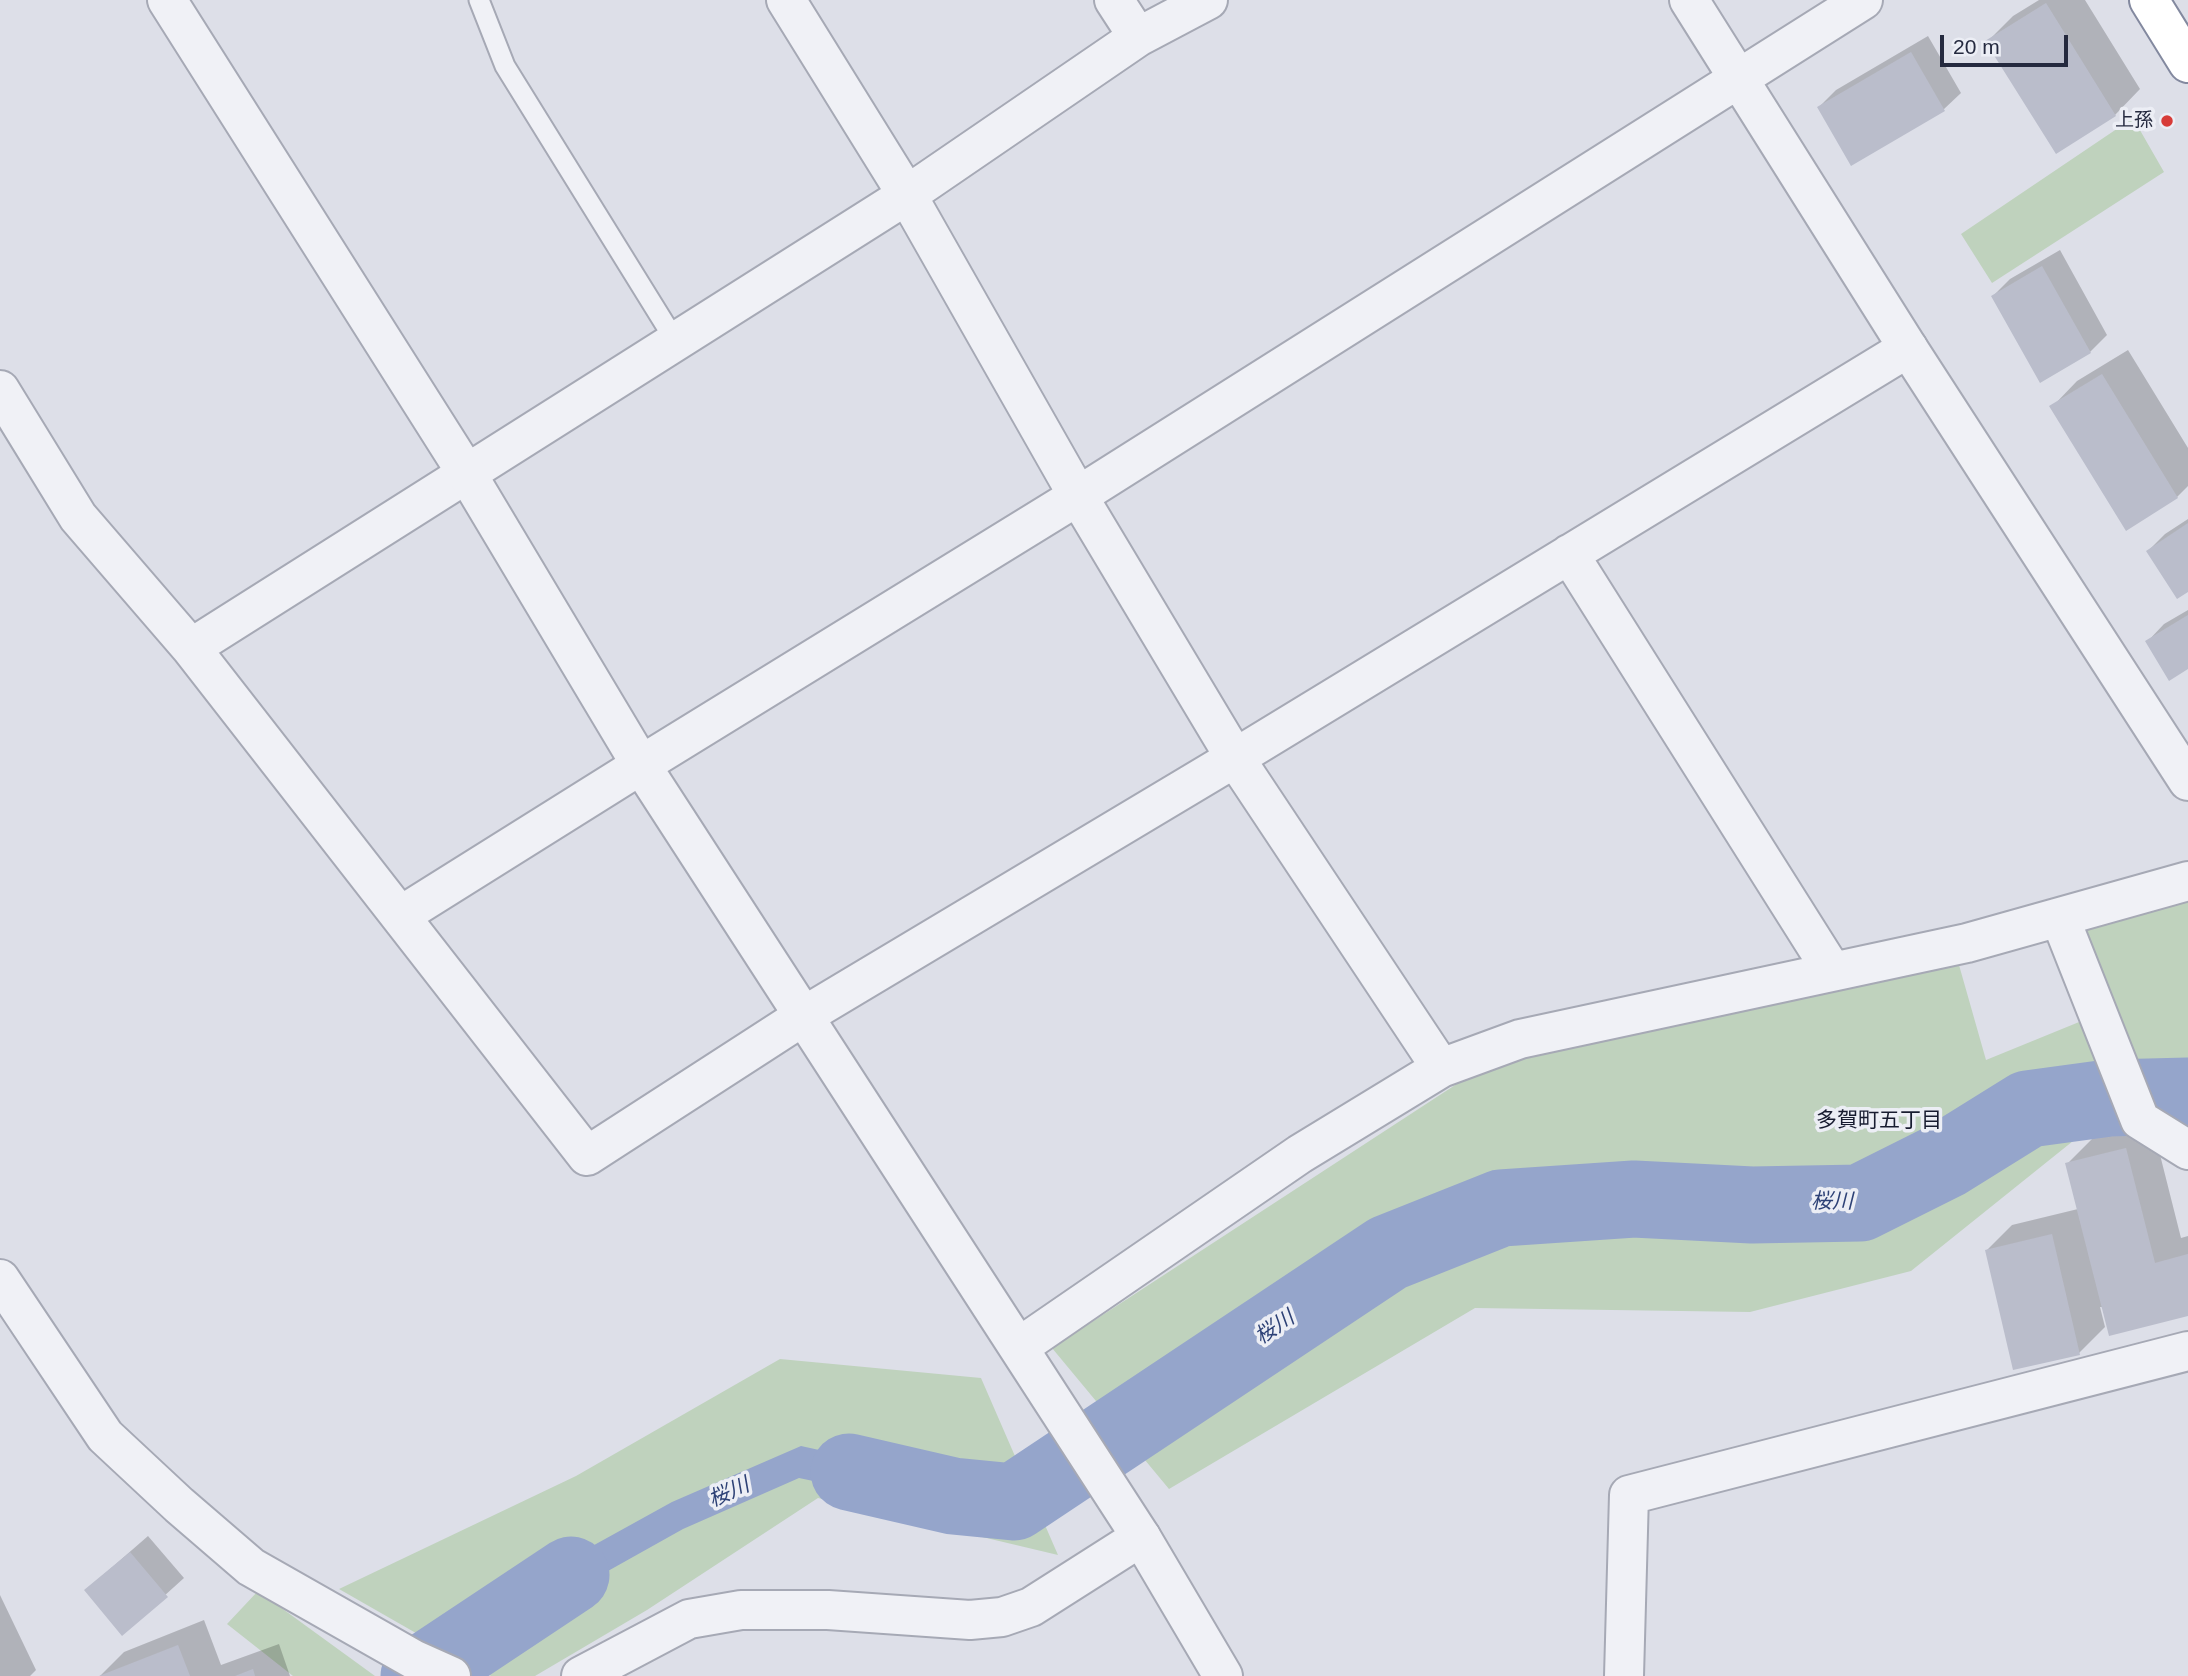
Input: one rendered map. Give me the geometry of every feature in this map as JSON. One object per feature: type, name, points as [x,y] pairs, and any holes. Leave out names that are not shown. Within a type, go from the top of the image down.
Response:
[{"type":"highway","points":[[2149,0],[2188,63]]},
{"type":"street","points":[[167,0],[467,474],[641,765],[1133,1525],[1223,1676]]},
{"type":"street","points":[[786,0],[907,195],[1077,496],[1235,758],[1441,1068]]},
{"type":"street","points":[[1114,0],[1138,37]]},
{"type":"street","points":[[191,648],[907,195],[1138,37],[1208,0]]},
{"type":"street","points":[[1689,0],[1741,78],[1908,348],[2188,781]]},
{"type":"street","points":[[400,916],[1077,496],[1863,0]]},
{"type":"street","points":[[0,390],[78,517],[191,648],[587,1156],[802,1017],[1235,758],[1908,348]]},
{"type":"street","points":[[1569,554],[1832,971]]},
{"type":"street","points":[[1018,1347],[1300,1154],[1441,1068],[1520,1039],[1967,943],[2188,881]]},
{"type":"street","points":[[2060,918],[2140,1120],[2188,1150]]},
{"type":"street","points":[[0,1279],[105,1436],[251,1567],[413,1659],[452,1676]]},
{"type":"street","points":[[1624,1676],[1629,1494],[2188,1351]]},
{"type":"street","points":[[581,1676],[689,1619],[741,1610],[828,1610],[971,1620],[1002,1617],[1031,1607],[1133,1525]]},
{"type":"lane","points":[[479,0],[505,66],[676,342]]},
{"type":"green space","points":[[2133,118],[2164,172],[1992,283],[1961,234]]},
{"type":"green space","points":[[2188,888],[2188,1138],[2088,1129],[1911,1271],[1750,1312],[1475,1308],[1169,1489],[1052,1348],[1492,1061],[1959,965],[1986,1060],[2084,1020],[2078,931]]},
{"type":"green space","points":[[780,1359],[981,1378],[1058,1555],[818,1498],[647,1610],[535,1676],[491,1676],[339,1589],[576,1476]]},
{"type":"green space","points":[[258,1591],[375,1676],[293,1676],[227,1624]]},
{"type":"water","points":[[801,1446],[955,1480],[952,1510],[799,1478],[683,1529],[574,1590],[492,1646],[478,1622],[558,1565],[672,1502]]},
{"type":"building","points":[[2046,3],[2116,116],[2056,154],[1985,41]]},
{"type":"building","points":[[1911,52],[1945,111],[1851,166],[1817,107]]},
{"type":"building","points":[[2042,266],[2091,353],[2040,383],[1991,296]]},
{"type":"building","points":[[2102,374],[2178,498],[2126,531],[2049,406]]},
{"type":"building","points":[[2188,523],[2188,592],[2177,599],[2146,551]]},
{"type":"building","points":[[2188,615],[2188,669],[2169,681],[2145,641]]},
{"type":"building","points":[[2126,1148],[2155,1263],[2188,1254],[2188,1316],[2109,1336],[2065,1163]]},
{"type":"building","points":[[2052,1234],[2080,1355],[2013,1370],[1985,1250]]},
{"type":"building","points":[[130,1552],[168,1597],[122,1636],[84,1590]]},
{"type":"building","points":[[178,1645],[190,1676],[99,1676]]},
{"type":"building","points":[[253,1669],[255,1676],[235,1676]]},
{"type":"waterway","name":"桜川","points":[[849,1472],[953,1496],[1014,1502],[1388,1253],[1501,1208],[1634,1199],[1752,1205],[1860,1203],[1946,1160],[2028,1109],[2109,1098],[2188,1096]]},
{"type":"waterway","name":"桜川","points":[[419,1676],[571,1575]]},
{"type":"place","name":"上孫","points":[[2167,121]]},
{"type":"district","name":"多賀町五丁目","points":[[1879,1121]]}]
